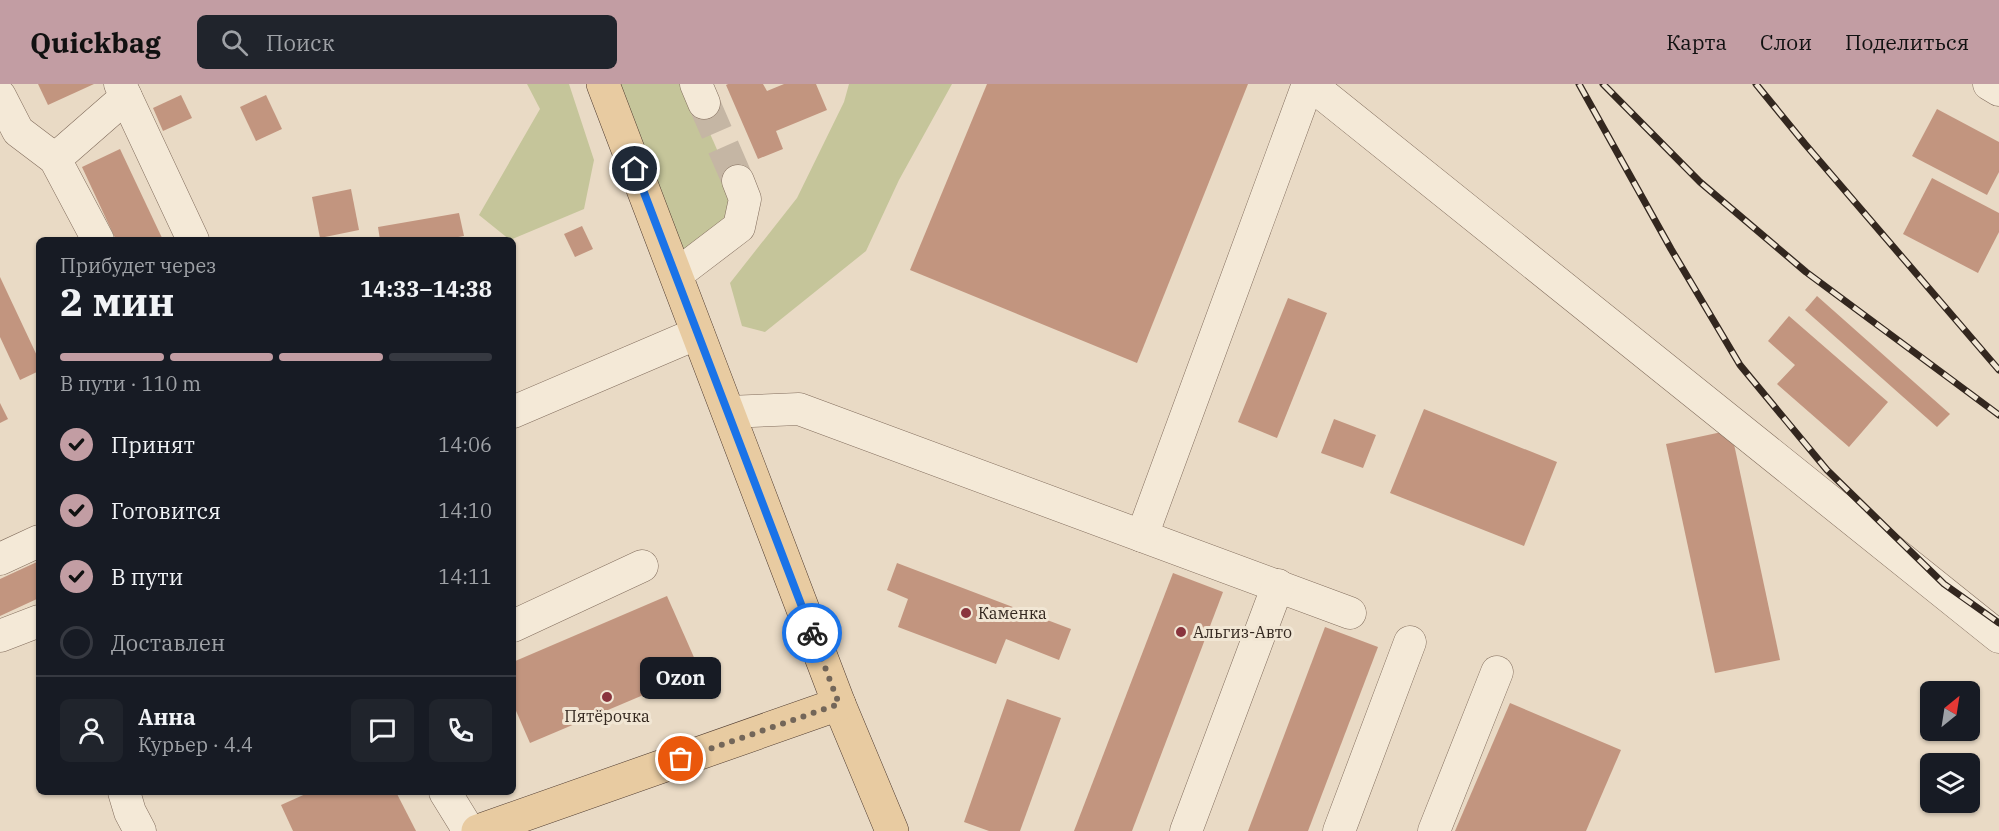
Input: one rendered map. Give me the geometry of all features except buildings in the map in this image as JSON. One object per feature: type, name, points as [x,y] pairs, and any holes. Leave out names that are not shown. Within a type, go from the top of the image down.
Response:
[{"type":"main road","points":[[603,84],[839,704],[892,831]]},
{"type":"main road","points":[[478,831],[839,704]]},
{"type":"lane","points":[[1142,536],[1309,84],[1999,637]]},
{"type":"lane","points":[[1989,84],[1999,90]]},
{"type":"lane","points":[[55,159],[123,91],[192,237]]},
{"type":"lane","points":[[0,96],[18,131],[55,159],[96,237]]},
{"type":"lane","points":[[676,275],[739,227],[745,199],[738,181]]},
{"type":"lane","points":[[516,406],[698,333]]},
{"type":"lane","points":[[728,412],[799,409],[1350,613]]},
{"type":"lane","points":[[0,559],[36,543]]},
{"type":"lane","points":[[516,625],[642,566]]},
{"type":"lane","points":[[1186,831],[1278,585]]},
{"type":"lane","points":[[0,636],[36,622]]},
{"type":"lane","points":[[1339,831],[1410,642]]},
{"type":"lane","points":[[1434,831],[1497,672]]},
{"type":"lane","points":[[124,795],[140,831]]},
{"type":"lane","points":[[447,795],[469,831]]},
{"type":"green space","points":[[527,84],[569,84],[594,160],[584,209],[516,237],[506,237],[479,215],[540,109]]},
{"type":"green space","points":[[614,84],[688,84],[738,197],[731,222],[681,260]]},
{"type":"green space","points":[[849,84],[952,84],[899,180],[866,251],[765,332],[742,326],[730,283],[797,198],[844,102]]},
{"type":"tunnel","points":[[704,103],[738,181]]},
{"type":"railway","points":[[1579,84],[1671,249],[1740,365],[1827,470],[1944,584],[1999,623]]},
{"type":"railway","points":[[1603,84],[1700,182],[1806,272],[1999,415]]},
{"type":"railway","points":[[1756,84],[1999,370]]},
{"type":"way so far","points":[[681,759],[839,704],[812,633]]},
{"type":"place","name":"Каменка","points":[[966,613]]},
{"type":"place","name":"Альгиз-Авто","points":[[1181,632]]},
{"type":"place","name":"Пятёрочка","points":[[607,697]]},
{"type":"place","name":"Ozon","points":[[681,759]]},
{"type":"route","points":[[635,169],[812,633]]}]
